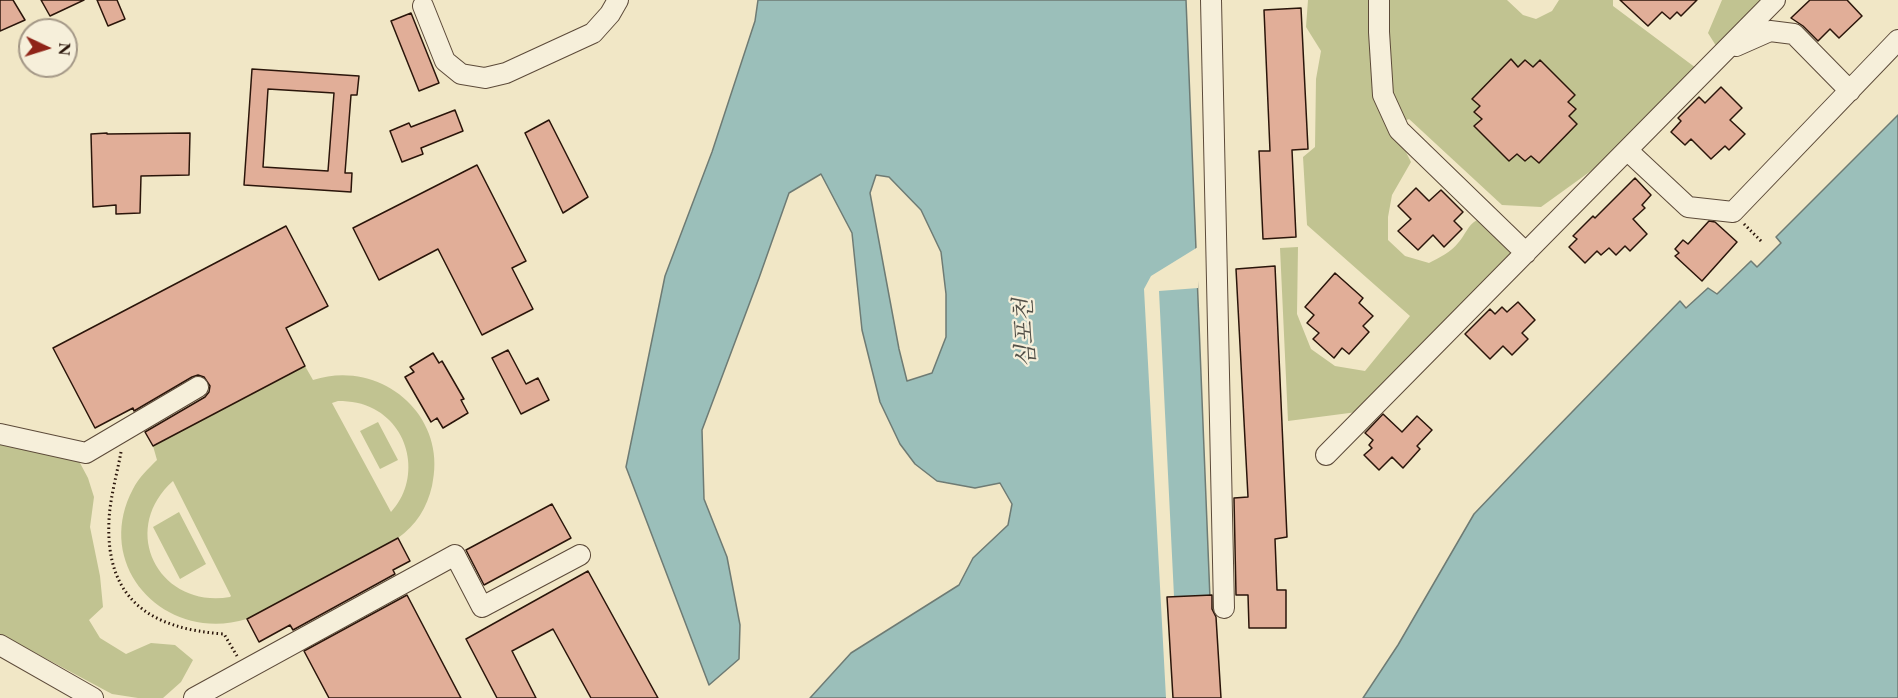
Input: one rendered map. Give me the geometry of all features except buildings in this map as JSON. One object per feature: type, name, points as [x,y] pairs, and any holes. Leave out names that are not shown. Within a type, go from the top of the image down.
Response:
[{"type":"street","points":[[423,6],[445,61],[461,74],[486,78],[506,73],[593,33],[610,14],[618,0]]},
{"type":"street","points":[[1211,0],[1224,608]]},
{"type":"street","points":[[1379,0],[1383,96],[1399,130],[1526,253]]},
{"type":"street","points":[[1326,455],[1775,0]]},
{"type":"street","points":[[1724,52],[1770,31],[1794,34],[1850,91]]},
{"type":"street","points":[[1627,150],[1688,207],[1733,212],[1898,40]]},
{"type":"street","points":[[0,434],[86,453],[198,387]]},
{"type":"street","points":[[194,698],[455,555],[482,607],[580,555]]},
{"type":"street","points":[[0,645],[93,698]]},
{"type":"path","points":[[1733,212],[1762,242]]},
{"type":"path","points":[[126,429],[109,518],[109,544],[114,567],[125,592],[136,605],[155,618],[177,627],[202,633],[224,634],[245,670]]},
{"type":"green space","points":[[1308,0],[1507,0],[1523,15],[1536,19],[1552,11],[1559,0],[1613,0],[1613,6],[1696,68],[1595,168],[1541,207],[1502,205],[1409,119],[1388,127],[1404,148],[1411,162],[1392,195],[1388,217],[1388,240],[1405,256],[1429,263],[1452,249],[1477,220],[1491,229],[1512,254],[1357,412],[1288,421],[1280,248],[1298,247],[1297,314],[1311,349],[1335,366],[1365,371],[1410,316],[1307,225],[1303,157],[1315,147],[1316,79],[1321,51],[1306,27]]},
{"type":"green space","points":[[1722,0],[1764,0],[1718,49],[1708,33]]},
{"type":"green space","points":[[305,366],[313,380],[338,375],[362,377],[385,385],[404,398],[419,415],[430,436],[435,460],[432,486],[424,509],[415,522],[398,538],[247,619],[217,624],[189,620],[164,609],[144,592],[129,571],[122,545],[123,518],[135,485],[157,460],[153,446]],"holes":[[[348,401],[374,409],[387,418],[397,429],[404,442],[408,456],[406,486],[391,512],[332,403]],[[173,481],[231,596],[230,597],[205,597],[183,591],[166,578],[154,562],[148,542],[149,521],[157,501]]]},
{"type":"green space","points":[[378,422],[398,460],[380,469],[360,431]]},
{"type":"green space","points":[[0,424],[23,441],[72,448],[88,478],[94,497],[90,527],[100,576],[103,607],[89,620],[100,638],[126,654],[151,643],[175,645],[193,660],[181,682],[163,698],[138,698],[112,694],[0,634]]},
{"type":"green space","points":[[179,512],[206,564],[180,579],[153,527]]},
{"type":"water","name":"심포천","points":[[758,0],[1186,0],[1214,698],[810,698],[851,653],[959,585],[973,558],[1008,525],[1012,504],[1000,483],[975,488],[937,481],[915,464],[900,444],[880,402],[862,330],[852,233],[821,174],[789,193],[702,430],[704,499],[727,557],[740,625],[739,659],[709,685],[626,467],[665,276],[712,152],[755,21]],"holes":[[[876,175],[889,177],[921,210],[941,252],[946,294],[946,337],[932,373],[907,381],[870,193]]]},
{"type":"water","points":[[1898,115],[1898,698],[1363,698],[1398,645],[1474,514],[1680,301],[1686,308],[1708,288],[1717,294],[1751,261],[1757,267],[1781,243],[1776,237]]},
{"type":"pier","points":[[1198,247],[1198,288],[1159,291],[1179,698],[1166,698],[1144,289],[1151,276]]}]
